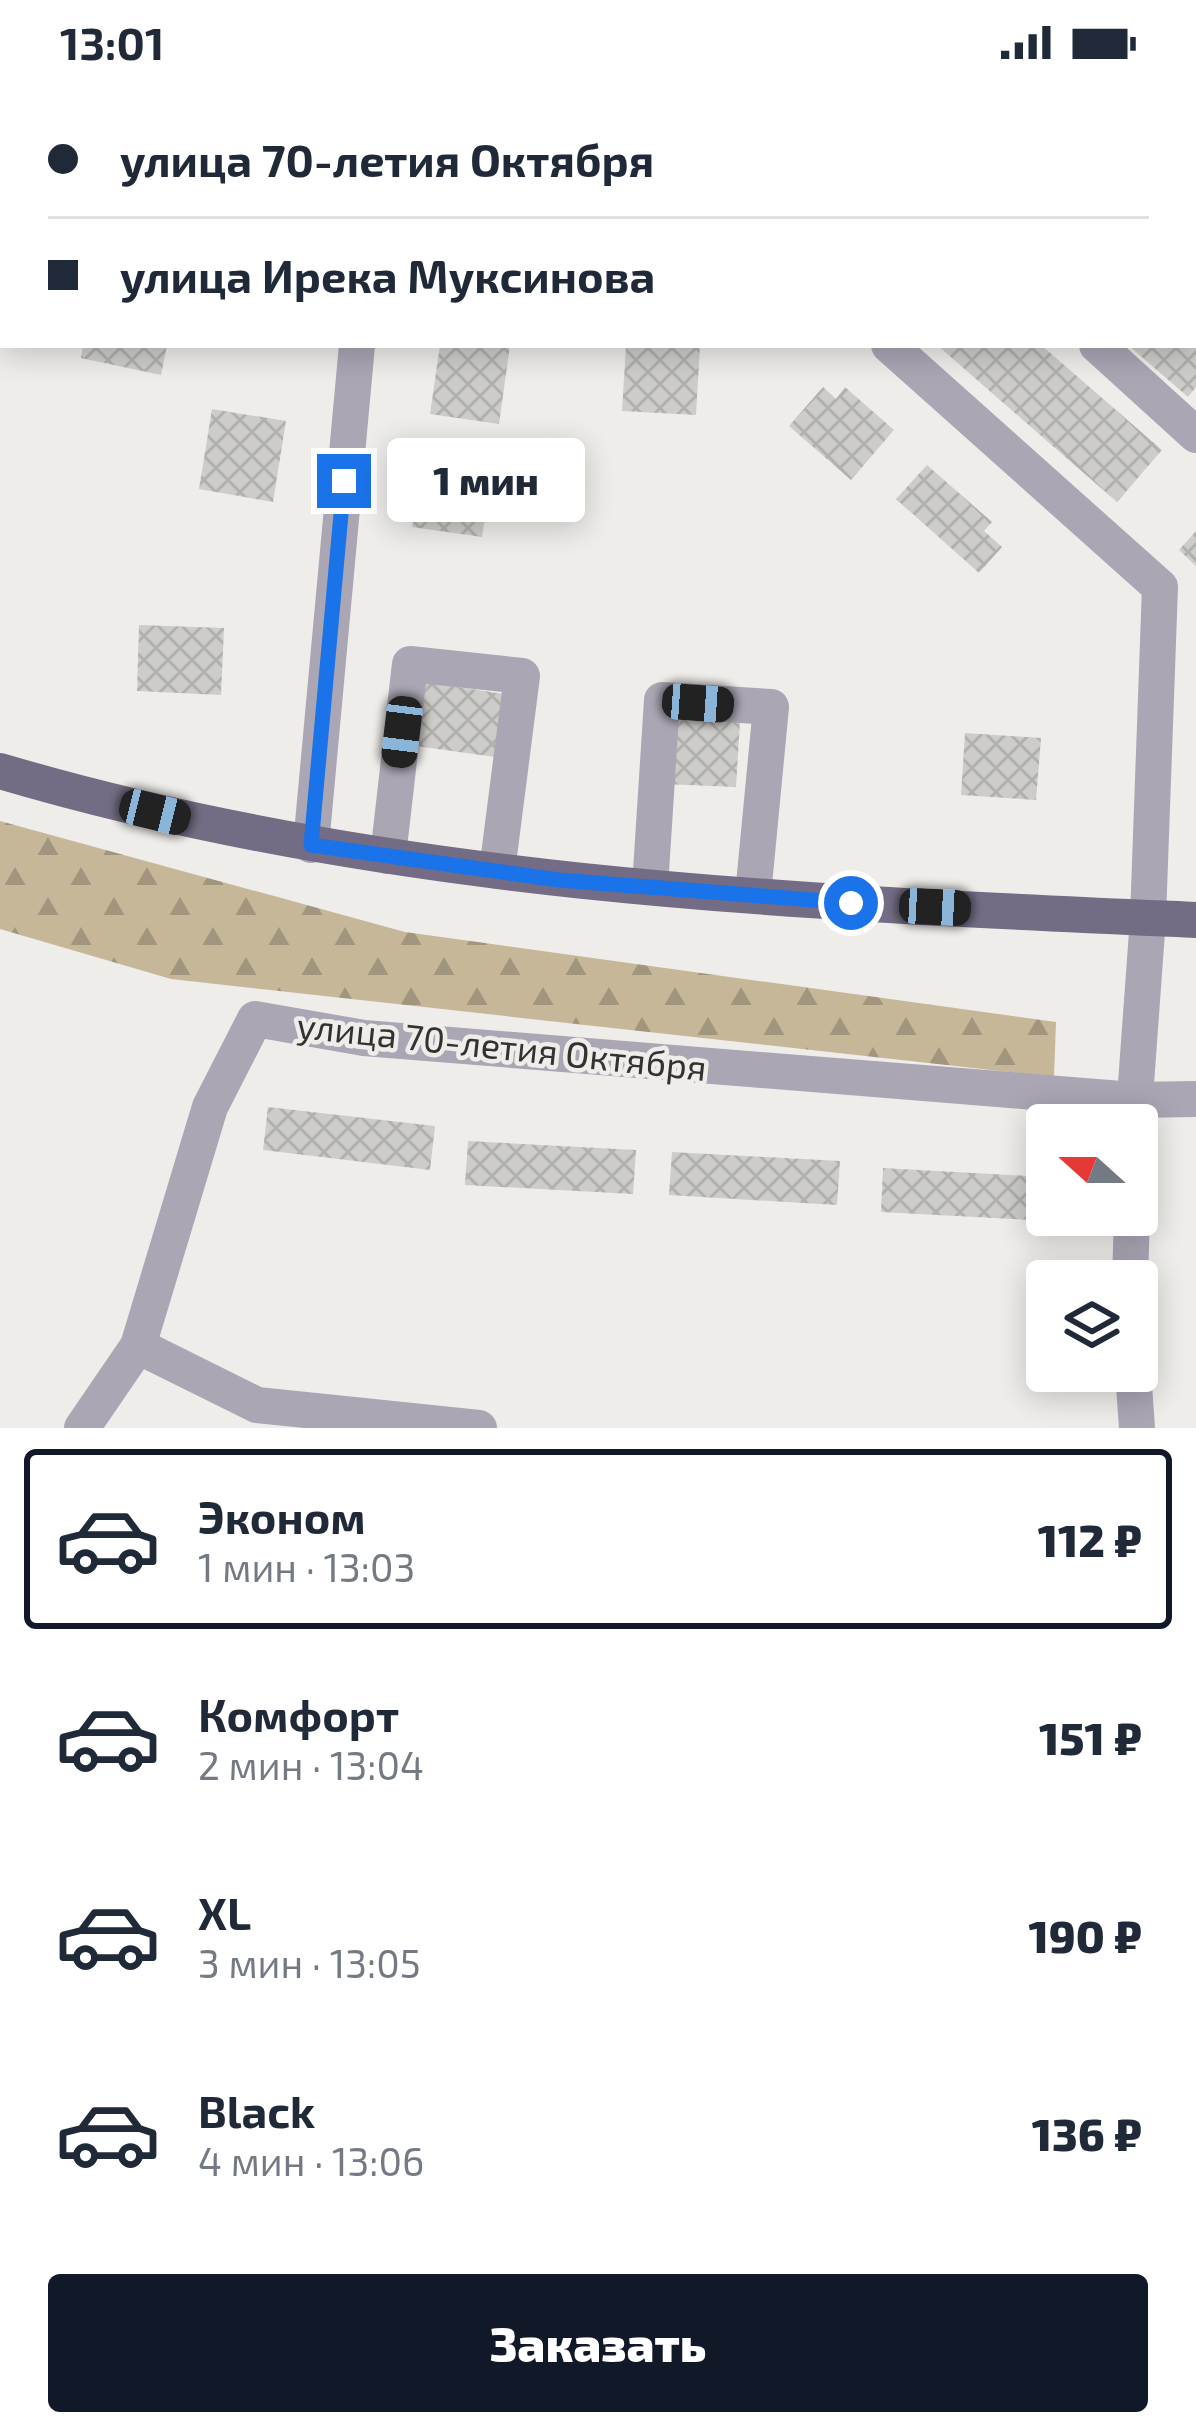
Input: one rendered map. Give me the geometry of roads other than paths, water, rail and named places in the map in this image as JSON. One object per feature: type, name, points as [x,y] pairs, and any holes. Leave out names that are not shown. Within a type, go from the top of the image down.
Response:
[{"type":"main road","points":[[0,771],[190,820],[311,845],[497,871],[752,895],[1196,920]]},
{"type":"street","points":[[311,845],[357,348]]},
{"type":"street","points":[[893,348],[1160,587],[1148,918],[1135,1104]]},
{"type":"street","points":[[1100,348],[1196,435]]},
{"type":"street","points":[[388,856],[410,664],[523,676],[497,871]]},
{"type":"street","points":[[650,887],[662,700],[771,707],[752,895]]},
{"type":"street","name":"улица 70-летия Октября","points":[[82,1428],[138,1346],[210,1107],[255,1019],[364,1038],[1051,1104]]},
{"type":"street","name":"улица 70-летия Октября","points":[[1158,1107],[1196,1099]]},
{"type":"street","points":[[138,1346],[257,1405],[479,1428]]},
{"type":"street","points":[[1134,1392],[1137,1428]]}]
